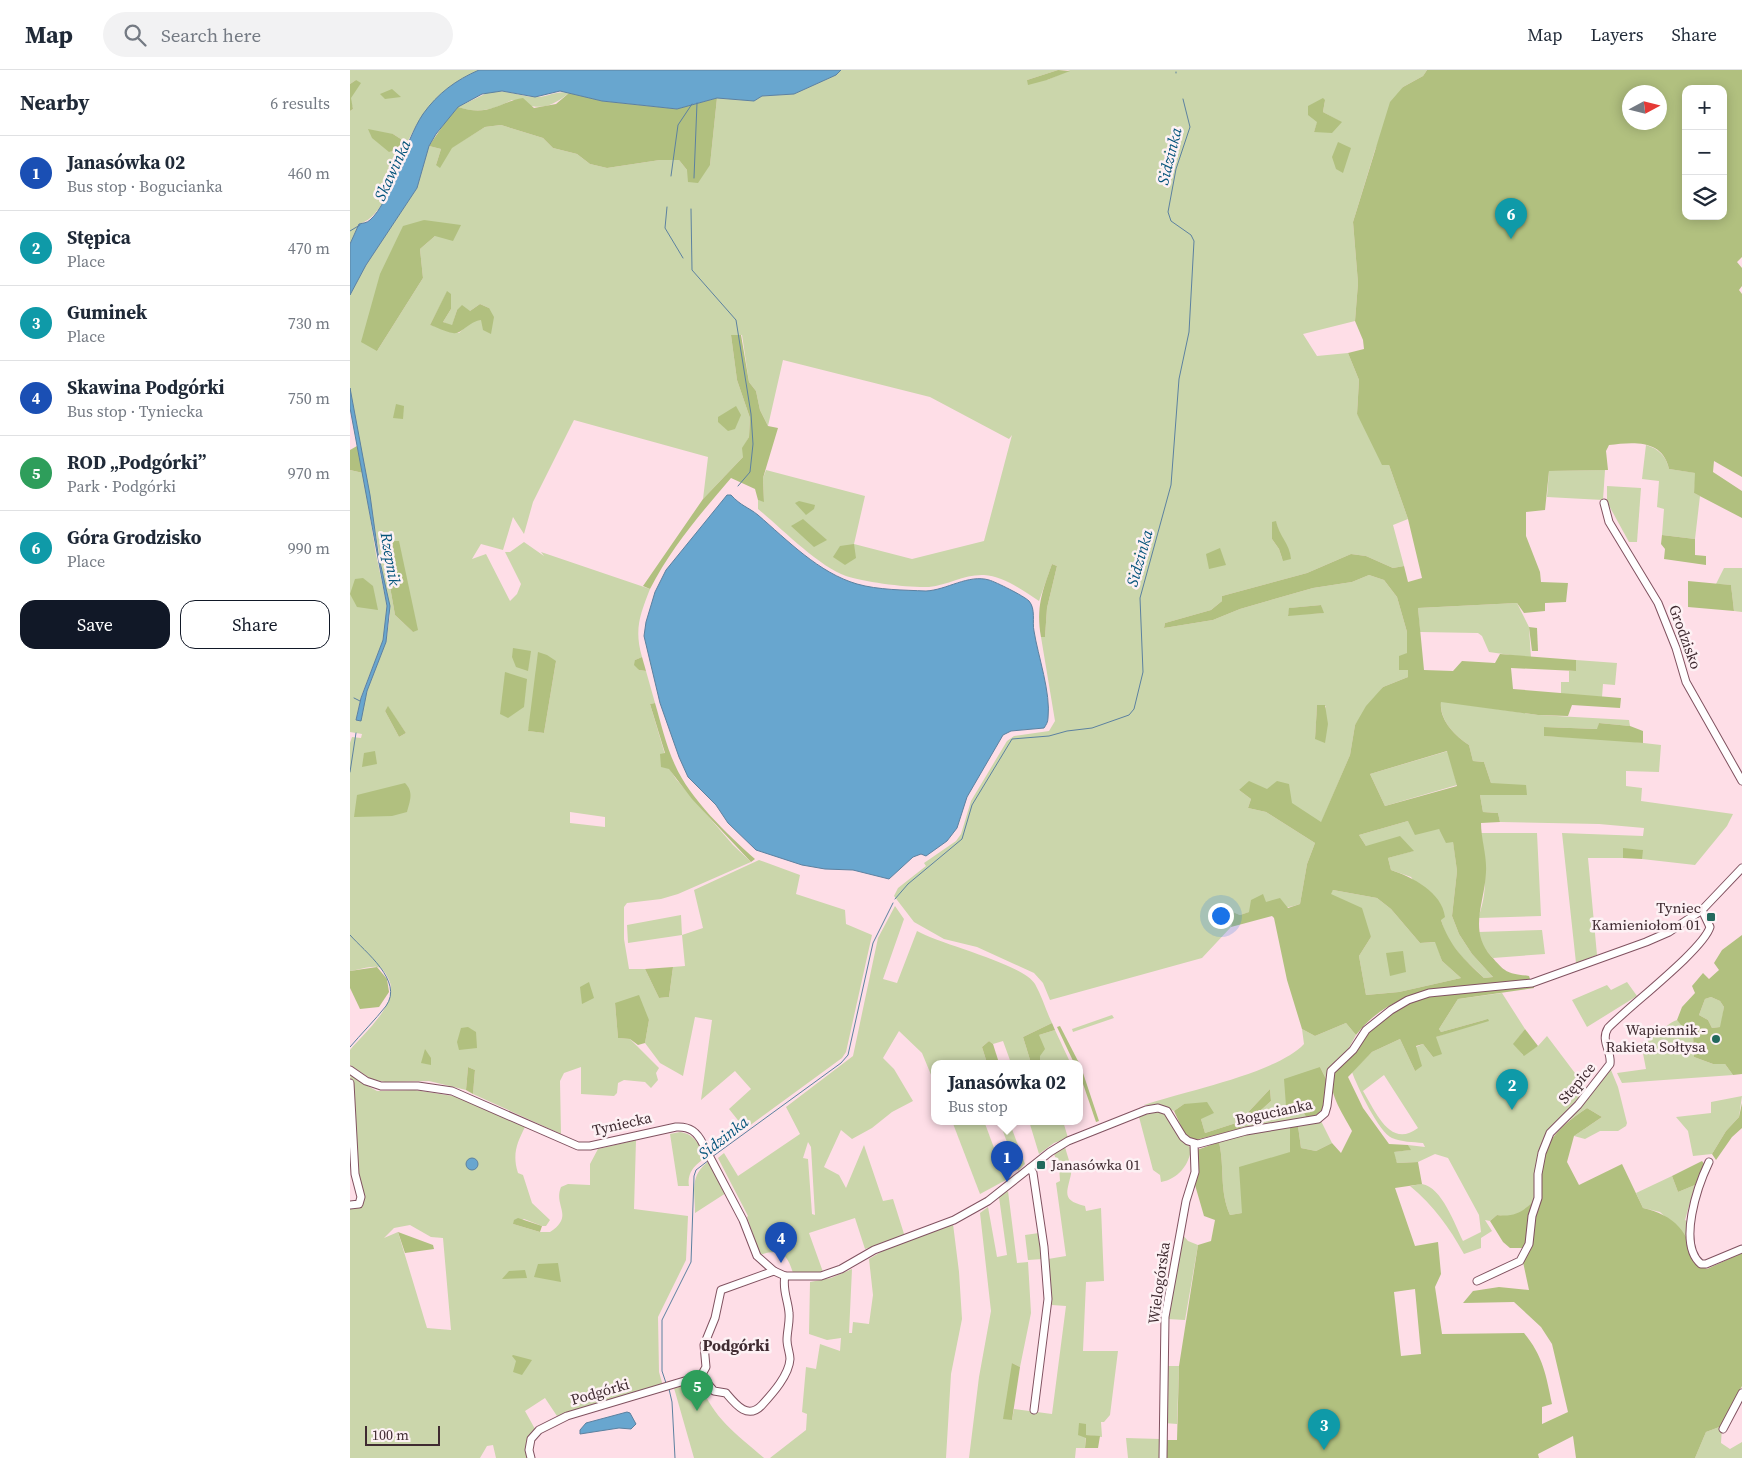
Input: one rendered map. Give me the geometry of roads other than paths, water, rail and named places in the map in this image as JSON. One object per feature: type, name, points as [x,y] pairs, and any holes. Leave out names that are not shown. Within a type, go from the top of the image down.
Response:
[{"type":"street","name":"Grodzisko","points":[[1604,503],[1609,522],[1658,603],[1690,689],[1742,781]]},
{"type":"street","name":"Bogucianka","points":[[1194,1144],[1246,1131],[1306,1122],[1322,1116],[1327,1106],[1331,1071],[1353,1050],[1366,1030],[1391,1010],[1408,1000],[1429,993],[1532,983],[1646,942],[1669,932],[1702,910],[1742,868]]},
{"type":"street","name":"Stępice","points":[[1477,1281],[1520,1261],[1529,1244],[1532,1216],[1538,1198],[1538,1174],[1542,1153],[1550,1133],[1578,1105],[1610,1064],[1611,1056],[1604,1040],[1608,1028],[1686,958],[1708,932],[1710,927],[1702,910]]},
{"type":"street","name":"Tyniecka","points":[[350,1070],[374,1084],[418,1086],[452,1091],[573,1145],[590,1146],[681,1126],[689,1128],[697,1134],[709,1154],[743,1220],[754,1252],[774,1270],[785,1276],[800,1278],[830,1274],[870,1252],[946,1224],[988,1201],[1030,1168]]},
{"type":"street","points":[[350,1083],[356,1174],[362,1197],[359,1204],[350,1205]]},
{"type":"street","points":[[1034,1410],[1048,1299],[1044,1247],[1033,1173],[1030,1168],[1058,1146],[1153,1108],[1167,1111],[1183,1137],[1194,1144]]},
{"type":"street","name":"Wielogórska","points":[[1163,1458],[1165,1316],[1184,1209],[1195,1172],[1194,1144]]},
{"type":"street","points":[[1709,1162],[1695,1197],[1690,1234],[1696,1257],[1699,1262],[1706,1264],[1742,1249]]},
{"type":"street","points":[[774,1270],[721,1290],[715,1318],[704,1345],[706,1367],[702,1376],[714,1391],[726,1393],[739,1408],[749,1412],[759,1408],[772,1394],[788,1368],[790,1358],[787,1342],[789,1314],[783,1283],[785,1276]]},
{"type":"street","name":"Podgórki","points":[[531,1458],[529,1450],[531,1439],[539,1430],[554,1422],[604,1404],[702,1376]]},
{"type":"street","points":[[1723,1429],[1742,1393]]},
{"type":"water","points":[[479,70],[841,70],[836,75],[794,94],[762,96],[754,101],[717,98],[677,109],[602,101],[560,91],[535,97],[502,91],[482,94],[458,107],[436,134],[429,146],[417,188],[366,265],[350,295],[350,244],[359,224],[370,220],[378,211],[391,186],[416,126],[429,106],[448,88]]},
{"type":"water","points":[[350,388],[370,495],[378,553],[390,606],[386,642],[367,691],[361,721],[356,720],[361,698],[383,640],[387,606],[350,408]]},
{"type":"water","points":[[727,495],[731,495],[758,515],[804,555],[843,579],[882,589],[926,591],[973,579],[989,580],[1010,589],[1031,604],[1034,631],[1048,697],[1048,721],[1046,725],[1044,728],[1011,731],[1003,735],[967,797],[957,828],[947,841],[926,856],[921,854],[913,857],[889,879],[853,870],[825,869],[802,865],[756,850],[728,823],[716,805],[688,777],[679,757],[660,703],[644,636],[646,622],[655,592],[666,570]]},
{"type":"water","points":[[472,1158],[478,1164],[472,1170],[466,1164]]},
{"type":"water","points":[[627,1412],[630,1413],[636,1424],[631,1429],[619,1428],[580,1434],[580,1430],[586,1423]]},
{"type":"waterway","name":"Sidzinka","points":[[895,899],[908,884],[962,839],[972,805],[1012,739],[1049,736],[1067,731],[1092,728],[1129,715],[1134,709],[1143,672],[1140,598],[1171,485],[1179,379],[1189,332],[1194,241],[1191,235],[1171,221],[1168,212],[1176,169],[1190,127],[1183,99]]},
{"type":"waterway","points":[[694,178],[697,103]]},
{"type":"waterway","points":[[671,176],[678,125],[692,104]]},
{"type":"waterway","points":[[667,207],[665,228],[683,258]]},
{"type":"waterway","points":[[691,209],[692,270],[736,320],[751,414],[753,444],[750,472],[738,486]]},
{"type":"waterway","points":[[350,231],[360,225]]},
{"type":"waterway","points":[[354,698],[360,701]]},
{"type":"waterway","name":"Rzepnik","points":[[350,772],[356,733]]},
{"type":"waterway","name":"Sidzinka","points":[[712,1157],[841,1063],[848,1055],[873,943],[893,903]]},
{"type":"waterway","name":"Rzepnik","points":[[350,935],[373,958],[386,977],[390,987],[390,996],[386,1006],[350,1047]]},
{"type":"waterway","name":"Sidzinka","points":[[666,1383],[662,1371],[662,1320],[691,1262],[694,1176],[696,1170],[709,1160]]},
{"type":"waterway","name":"Sidzinka","points":[[669,1389],[672,1402],[675,1458]]},
{"type":"place","name":"Góra Grodzisko","points":[[1511,239]]},
{"type":"place","name":"Tyniec Kamieniołom 01","points":[[1711,917]]},
{"type":"place","name":"Wapiennik - Rakieta Sołtysa","points":[[1716,1039]]},
{"type":"place","name":"Stępica","points":[[1512,1110]]},
{"type":"place","name":"Janasówka 01","points":[[1041,1165]]},
{"type":"place","name":"Janasówka 02","points":[[1007,1182]]},
{"type":"place","name":"Skawina Podgórki","points":[[781,1263]]},
{"type":"place","name":"ROD „Podgórki”","points":[[697,1411]]},
{"type":"place","name":"Guminek","points":[[1324,1450]]},
{"type":"district","name":"Podgórki","points":[[736,1345]]},
{"type":"water label","name":"Skawinka","points":[[392,170]]}]
